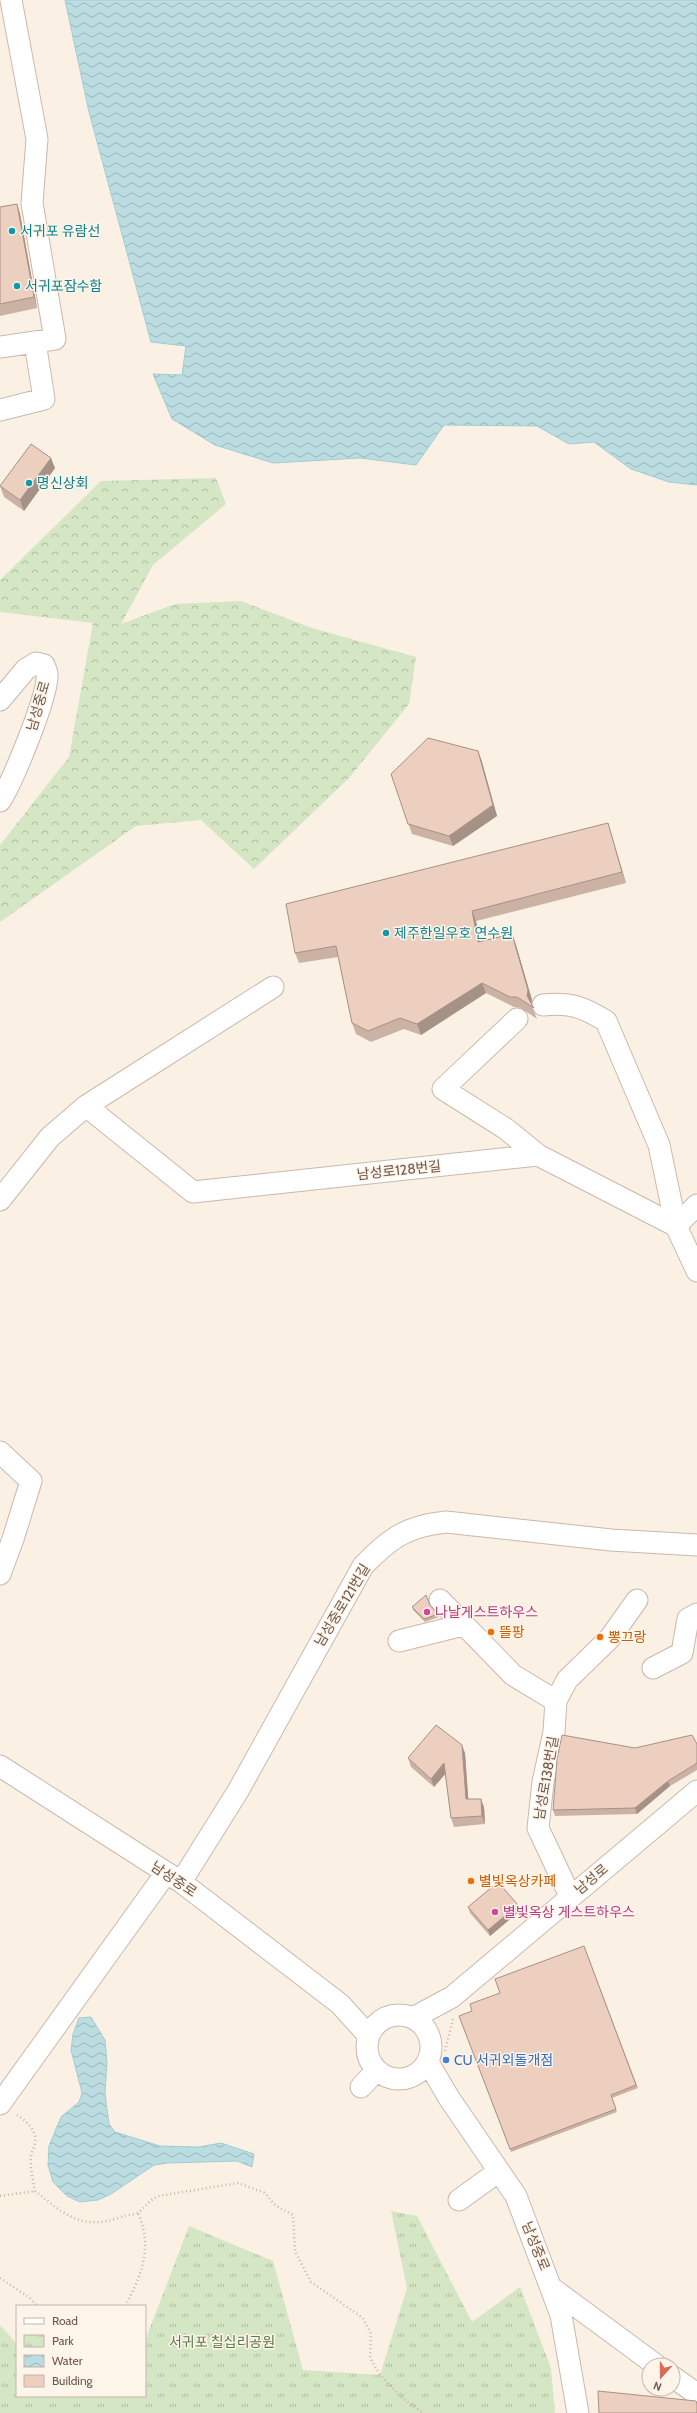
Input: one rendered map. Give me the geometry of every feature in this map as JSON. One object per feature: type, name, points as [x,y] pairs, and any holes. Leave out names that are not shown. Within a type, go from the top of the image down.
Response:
[{"type":"street","points":[[0,347],[55,339],[32,203],[37,139],[11,0]]},
{"type":"street","points":[[0,410],[44,399],[35,342]]},
{"type":"street","name":"남성중로","points":[[0,700],[26,669],[36,664],[44,665],[47,674],[45,688],[36,716],[22,755],[0,801]]},
{"type":"street","points":[[0,1200],[50,1138],[86,1106],[274,987]]},
{"type":"street","points":[[543,1005],[563,1003],[576,1005],[606,1021],[659,1145],[676,1226],[697,1271]]},
{"type":"street","points":[[517,1019],[442,1089],[506,1129],[538,1155],[676,1226]]},
{"type":"street","name":"남성로128번길","points":[[86,1106],[193,1192],[538,1155]]},
{"type":"street","points":[[676,1226],[697,1205]]},
{"type":"street","points":[[0,1452],[30,1481],[14,1539],[0,1574]]},
{"type":"street","name":"남성중로121번길","points":[[6,2108],[238,1791],[363,1566],[393,1537],[424,1524],[446,1522],[611,1540],[697,1545]]},
{"type":"street","points":[[440,1600],[513,1675],[556,1701]]},
{"type":"street","name":"남성로138번길","points":[[570,1896],[538,1828],[543,1782],[554,1732],[556,1701],[567,1680],[610,1638],[637,1600]]},
{"type":"street","points":[[653,1668],[682,1653],[688,1619],[697,1614]]},
{"type":"street","points":[[399,1641],[463,1625]]},
{"type":"street","name":"남성중로","points":[[0,1766],[173,1878],[340,2004],[375,2028]]},
{"type":"street","name":"남성로","points":[[428,2034],[451,2008],[570,1896],[697,1791]]},
{"type":"street","name":"남성로","points":[[413,2018],[451,2008]]},
{"type":"street","points":[[395,2015],[413,2018],[424,2027],[428,2034],[431,2043],[430,2064],[406,2079],[395,2080],[376,2071],[367,2054],[375,2028],[395,2015]]},
{"type":"street","name":"남성중로","points":[[430,2064],[449,2098],[516,2196],[553,2289],[561,2315],[578,2413]]},
{"type":"street","points":[[361,2087],[376,2071]]},
{"type":"street","points":[[459,2200],[499,2171]]},
{"type":"street","points":[[553,2289],[645,2357]]},
{"type":"street","points":[[681,2383],[697,2394]]},
{"type":"path","points":[[430,2064],[451,2008]]},
{"type":"path","points":[[6,2108],[29,2124],[34,2132],[36,2142],[31,2156],[31,2167],[35,2191],[62,2213],[82,2222],[107,2222],[138,2212],[149,2200],[158,2196],[218,2185],[238,2183],[265,2193],[275,2205],[293,2214],[295,2251],[311,2282],[363,2318],[371,2334],[370,2358],[380,2375],[401,2397],[423,2413]]},
{"type":"path","points":[[0,2196],[35,2191]]},
{"type":"path","points":[[126,2305],[137,2283],[144,2262],[144,2227],[138,2212]]},
{"type":"path","points":[[0,2278],[30,2298],[36,2305]]},
{"type":"green space","points":[[216,478],[226,504],[153,565],[121,624],[175,604],[241,601],[312,628],[416,657],[409,704],[349,778],[254,869],[201,820],[136,826],[0,922],[0,845],[69,757],[93,623],[0,612],[0,580],[101,481]]},
{"type":"green space","name":"서귀포 칠십리공원","points":[[391,2211],[417,2216],[472,2322],[520,2287],[551,2368],[555,2413],[0,2413],[0,2325],[16,2343],[16,2397],[146,2397],[146,2338],[189,2226],[273,2261],[303,2370],[380,2375],[407,2288]]},
{"type":"water","points":[[65,0],[697,0],[697,485],[669,482],[631,469],[594,442],[569,444],[537,426],[444,425],[416,465],[360,458],[273,463],[215,445],[172,419],[153,374],[182,375],[186,346],[151,342],[89,112]]},
{"type":"water","points":[[91,2017],[105,2040],[107,2062],[105,2094],[109,2124],[115,2132],[160,2146],[199,2147],[221,2143],[254,2154],[252,2167],[237,2161],[168,2163],[154,2165],[111,2194],[98,2200],[80,2202],[67,2196],[53,2182],[48,2165],[49,2146],[61,2117],[79,2102],[82,2093],[71,2050],[73,2034],[79,2018]]},
{"type":"building","points":[[17,204],[34,297],[0,304],[0,207]]},
{"type":"building","points":[[31,444],[51,458],[20,500],[0,486]]},
{"type":"building","points":[[428,738],[478,751],[493,805],[449,836],[408,824],[391,774]]},
{"type":"building","name":"제주한일우호 연수원","points":[[608,823],[622,872],[472,911],[478,942],[512,934],[528,990],[527,996],[534,1008],[517,997],[510,997],[482,983],[417,1024],[400,1018],[368,1031],[352,1023],[336,946],[295,953],[286,904]]},
{"type":"building","name":"나날게스트하우스","points":[[426,1595],[430,1605],[438,1614],[424,1619],[412,1607]]},
{"type":"building","points":[[436,1725],[462,1745],[466,1799],[481,1799],[482,1816],[451,1818],[444,1763],[431,1779],[408,1758]]},
{"type":"building","points":[[562,1735],[635,1748],[692,1735],[697,1744],[697,1763],[668,1781],[635,1808],[553,1810],[557,1759]]},
{"type":"building","name":"별빛옥상 게스트하우스","points":[[498,1882],[518,1905],[488,1930],[468,1907]]},
{"type":"building","points":[[584,1946],[636,2085],[611,2095],[616,2109],[510,2149],[459,2016],[472,2011],[470,2004],[500,1993],[495,1979]]},
{"type":"building","points":[[598,2391],[641,2395],[641,2397],[696,2401],[697,2404],[697,2413],[599,2413]]},
{"type":"place","name":"서귀포 유람선","points":[[12,231]]},
{"type":"place","name":"서귀포잠수함","points":[[17,286]]},
{"type":"place","name":"명신상회","points":[[29,483]]},
{"type":"place","name":"제주한일우호 연수원","points":[[386,933]]},
{"type":"place","name":"나날게스트하우스","points":[[427,1612]]},
{"type":"place","name":"뜰팡","points":[[491,1632]]},
{"type":"place","name":"뽕끄랑","points":[[600,1637]]},
{"type":"place","name":"별빛옥상카페","points":[[471,1881]]},
{"type":"place","name":"별빛옥상 게스트하우스","points":[[495,1912]]},
{"type":"place","name":"CU 서귀외돌개점","points":[[446,2060]]}]
